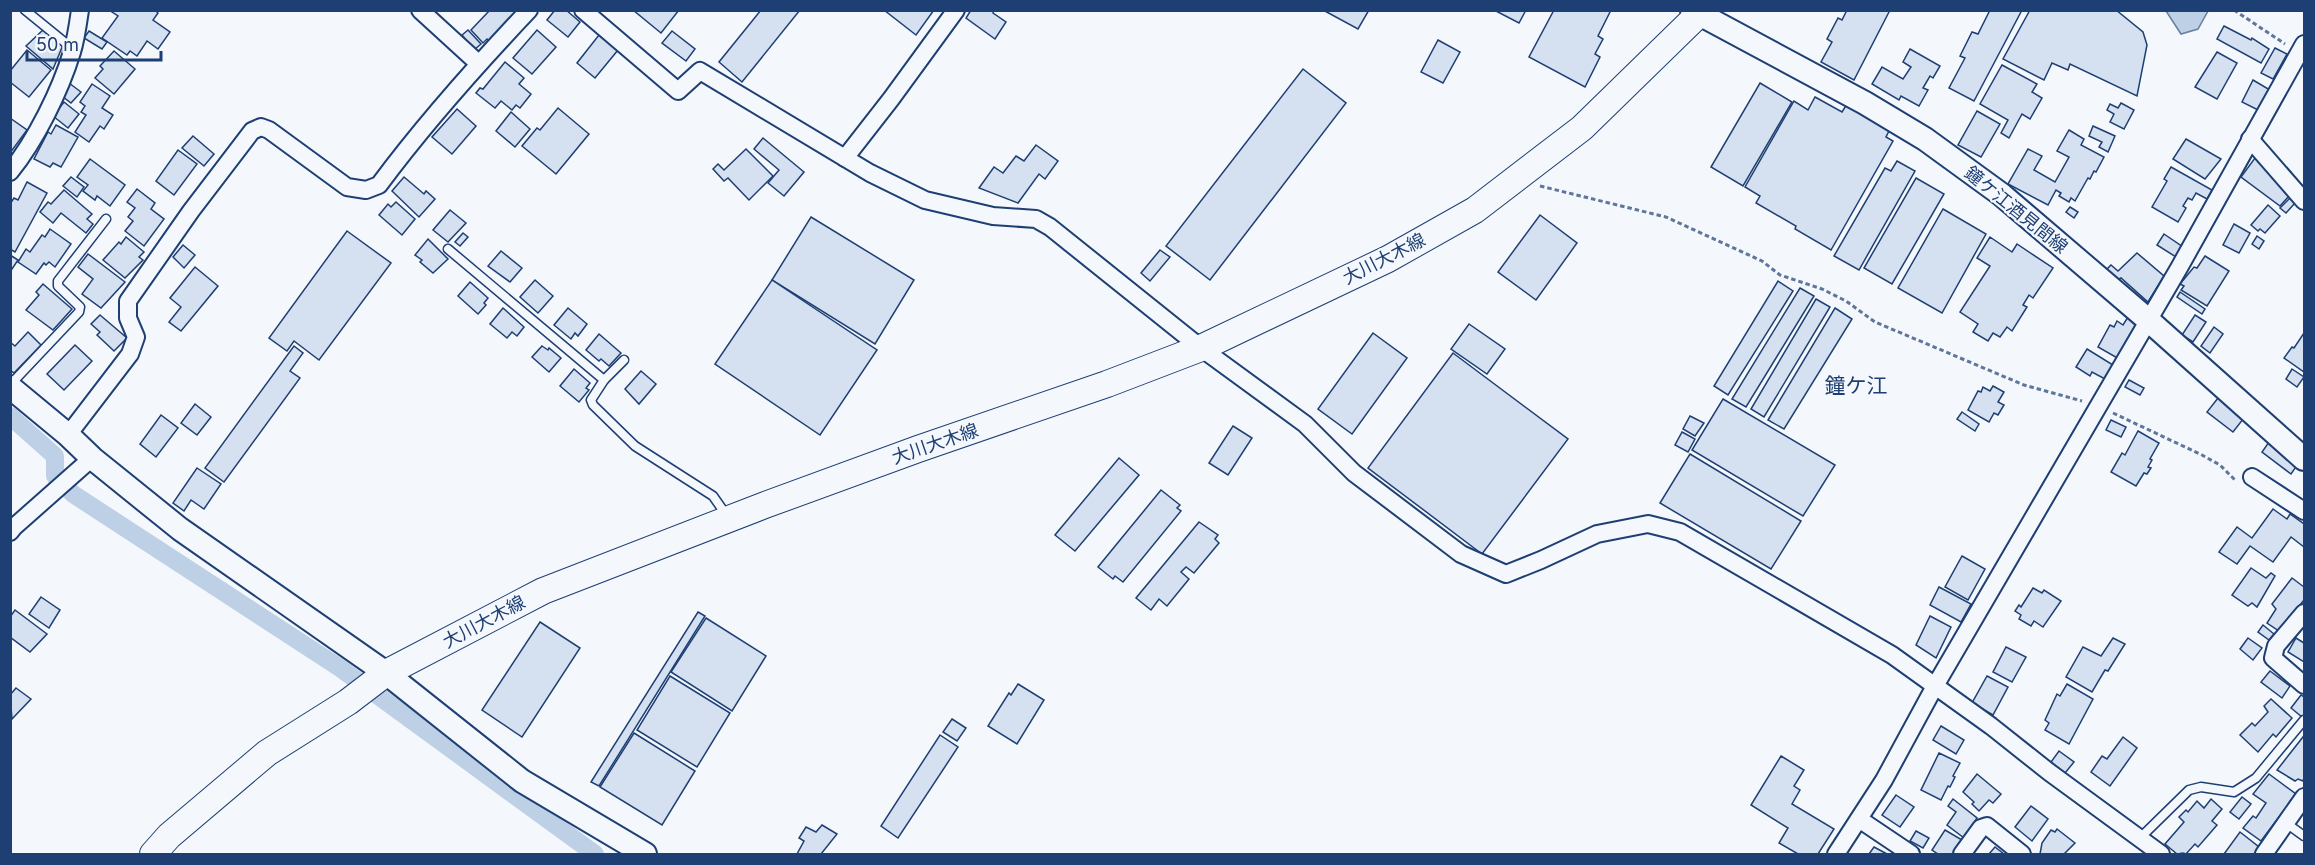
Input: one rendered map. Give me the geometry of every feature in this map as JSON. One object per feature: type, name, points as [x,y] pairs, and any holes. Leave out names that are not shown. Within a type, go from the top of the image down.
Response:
[{"type":"main road","name":"大川大木線","points":[[153,855],[168,836],[267,753],[348,702],[383,676],[543,591],[729,519],[1202,348],[1388,259],[1475,210],[1582,128],[1699,12]]},
{"type":"street","points":[[10,172],[45,115],[73,49],[80,10]]},
{"type":"street","points":[[420,10],[478,63]]},
{"type":"street","points":[[68,435],[130,354],[136,337],[128,318],[128,301],[191,211],[252,131],[261,127],[269,130],[347,187],[366,189],[379,185],[435,113],[478,63],[529,10]]},
{"type":"street","points":[[583,10],[678,91],[700,71],[870,173],[925,200],[993,216],[1036,219],[1050,227],[1202,348],[1305,424],[1354,473],[1461,554],[1506,574],[1597,534],[1648,524],[1680,532],[1892,655],[2161,855]]},
{"type":"street","points":[[845,158],[956,10]]},
{"type":"street","name":"鐘ケ江酒見間線","points":[[1699,12],[1925,140],[2002,195],[2147,319],[2304,459]]},
{"type":"street","points":[[1836,855],[1884,780],[1935,686],[2147,319],[2179,268],[2302,48]]},
{"type":"street","points":[[2250,139],[2304,201]]},
{"type":"street","points":[[10,386],[92,458],[180,529],[383,676],[522,781],[645,855]]},
{"type":"street","points":[[10,532],[92,458]]},
{"type":"street","points":[[2252,477],[2304,511]]},
{"type":"street","points":[[2304,613],[2276,646],[2273,658],[2304,686]]},
{"type":"street","points":[[2267,853],[2304,797]]},
{"type":"street","points":[[1859,819],[1911,855]]},
{"type":"street","points":[[1962,855],[1981,828],[1987,826],[2022,855]]},
{"type":"lane","points":[[25,10],[73,49]]},
{"type":"lane","points":[[10,386],[79,312],[80,307],[58,286],[58,281],[106,219]]},
{"type":"lane","points":[[448,249],[604,380]]},
{"type":"lane","points":[[624,360],[604,380],[591,400],[593,405],[635,446],[713,496],[729,519]]},
{"type":"lane","points":[[2140,838],[2189,790],[2201,787],[2234,792],[2256,778],[2304,720]]},
{"type":"lane","points":[[2286,823],[2304,836]]},
{"type":"path","points":[[2234,10],[2270,36],[2302,48]]},
{"type":"path","points":[[1515,178],[1666,216],[1762,261],[1780,275],[1822,289],[1846,301],[1875,322],[2024,385],[2098,405],[2211,460],[2220,465],[2234,480],[2252,477]]},
{"type":"water","points":[[2166,11],[2208,11],[2198,29],[2181,34]]},
{"type":"building","points":[[109,10],[155,10],[158,13],[153,20],[170,32],[158,49],[147,41],[137,56],[130,51],[127,55],[102,38],[118,16]]},
{"type":"building","points":[[490,10],[513,10],[516,14],[489,41],[487,39],[483,43],[471,30]]},
{"type":"building","points":[[555,10],[566,10],[580,22],[568,37],[547,20]]},
{"type":"building","points":[[633,10],[679,10],[661,33]]},
{"type":"building","points":[[761,10],[800,10],[742,82],[719,62]]},
{"type":"building","points":[[884,10],[934,10],[916,35]]},
{"type":"building","points":[[971,10],[994,10],[993,13],[1006,22],[995,39],[966,18]]},
{"type":"building","points":[[1323,10],[1369,10],[1358,29]]},
{"type":"building","points":[[1494,10],[1526,10],[1519,23]]},
{"type":"building","points":[[1554,10],[1611,10],[1598,36],[1603,39],[1595,54],[1600,57],[1585,87],[1529,57]]},
{"type":"building","points":[[1847,10],[1890,10],[1854,80],[1821,62],[1832,42],[1827,39],[1838,18],[1842,20]]},
{"type":"building","points":[[1990,10],[2022,10],[1974,101],[1949,88],[1965,58],[1960,56],[1972,32],[1978,34]]},
{"type":"building","points":[[2030,10],[2116,10],[2143,32],[2147,45],[2137,96],[2070,64],[2068,70],[2052,63],[2044,80],[2003,59]]},
{"type":"building","points":[[2224,26],[2251,40],[2252,38],[2269,49],[2261,63],[2217,39]]},
{"type":"building","points":[[44,29],[63,45],[53,69],[26,46]]},
{"type":"building","points":[[468,30],[481,44],[474,50],[462,35]]},
{"type":"building","points":[[537,30],[556,47],[532,74],[513,58]]},
{"type":"building","points":[[89,31],[107,42],[102,49],[84,38]]},
{"type":"building","points":[[672,31],[695,49],[686,61],[662,43]]},
{"type":"building","points":[[599,35],[618,50],[595,78],[577,63]]},
{"type":"building","points":[[1438,40],[1460,52],[1443,83],[1421,72]]},
{"type":"building","points":[[2275,48],[2287,54],[2273,79],[2261,73]]},
{"type":"building","points":[[1910,49],[1940,66],[1923,88],[1928,90],[1919,106],[1901,96],[1899,100],[1872,84],[1882,67],[1903,79],[1911,67],[1903,62]]},
{"type":"building","points":[[27,50],[51,70],[29,97],[10,82],[10,71]]},
{"type":"building","points":[[114,51],[135,69],[114,94],[95,78],[103,69],[100,66]]},
{"type":"building","points":[[2217,52],[2237,63],[2217,99],[2195,87]]},
{"type":"building","points":[[505,62],[524,78],[519,84],[531,94],[520,108],[516,105],[512,110],[501,101],[495,108],[476,93],[480,88],[483,89]]},
{"type":"building","points":[[2002,65],[2037,84],[2032,92],[2042,98],[2030,119],[2022,114],[2009,138],[2001,133],[2008,120],[1980,104]]},
{"type":"building","points":[[1303,69],[1346,103],[1210,280],[1166,246]]},
{"type":"building","points":[[2253,80],[2270,90],[2260,111],[2242,102]]},
{"type":"building","points":[[69,83],[81,92],[71,103],[62,96]]},
{"type":"building","points":[[1760,83],[1792,102],[1743,186],[1711,167]]},
{"type":"building","points":[[92,84],[110,96],[102,108],[113,115],[104,129],[100,126],[89,142],[75,132],[86,115],[81,112],[85,106],[80,102]]},
{"type":"building","points":[[1815,97],[1842,112],[1847,104],[1890,129],[1886,137],[1893,141],[1831,250],[1756,203],[1760,196],[1745,187],[1794,101],[1808,110]]},
{"type":"building","points":[[64,102],[79,114],[68,128],[53,116]]},
{"type":"building","points":[[2121,103],[2134,110],[2124,129],[2110,122],[2114,114],[2107,110],[2110,104],[2118,108]]},
{"type":"building","points":[[558,108],[589,134],[556,174],[522,146],[537,128],[540,130]]},
{"type":"building","points":[[457,109],[476,126],[452,154],[432,137]]},
{"type":"building","points":[[1977,111],[2000,124],[1981,157],[1958,145]]},
{"type":"building","points":[[511,112],[530,129],[515,147],[496,131]]},
{"type":"building","points":[[10,118],[27,130],[10,153]]},
{"type":"building","points":[[56,125],[78,137],[61,167],[53,163],[50,167],[34,159],[48,132],[51,134]]},
{"type":"building","points":[[2093,126],[2115,136],[2108,152],[2099,147],[2102,142],[2089,136]]},
{"type":"building","points":[[2069,130],[2084,139],[2081,145],[2104,157],[2096,172],[2094,171],[2090,179],[2088,178],[2075,201],[2071,198],[2069,202],[2059,196],[2061,193],[2056,190],[2048,205],[2008,184],[2028,149],[2042,156],[2034,170],[2055,182],[2069,157],[2057,151]]},
{"type":"building","points":[[193,136],[214,154],[204,166],[182,148]]},
{"type":"building","points":[[763,138],[804,172],[784,196],[768,183],[779,170],[754,149]]},
{"type":"building","points":[[2186,139],[2221,159],[2205,179],[2173,159]]},
{"type":"building","points":[[1036,145],[1058,161],[1045,179],[1039,174],[1018,203],[979,188],[994,167],[1003,173],[1016,156],[1024,161]]},
{"type":"building","points":[[746,149],[773,176],[749,200],[728,178],[724,181],[713,169],[718,164],[724,170]]},
{"type":"building","points":[[178,150],[197,164],[174,195],[156,181]]},
{"type":"building","points":[[2255,158],[2271,172],[2275,181],[2290,195],[2280,206],[2241,177]]},
{"type":"building","points":[[90,159],[125,185],[110,206],[97,196],[95,200],[83,191],[88,185],[77,177]]},
{"type":"building","points":[[1897,161],[1915,171],[1859,270],[1834,256],[1885,168],[1891,171]]},
{"type":"building","points":[[2171,167],[2212,190],[2207,199],[2196,193],[2192,200],[2188,198],[2183,206],[2186,208],[2178,222],[2152,207],[2167,181],[2164,179]]},
{"type":"building","points":[[71,177],[84,187],[77,197],[63,186]]},
{"type":"building","points":[[404,177],[424,194],[426,191],[435,199],[419,217],[392,191]]},
{"type":"building","points":[[1916,178],[1944,194],[1892,284],[1864,268]]},
{"type":"building","points":[[27,182],[47,193],[15,252],[10,249],[10,204],[14,198],[18,200]]},
{"type":"building","points":[[137,189],[155,203],[151,209],[164,219],[144,246],[125,231],[133,221],[128,217],[135,208],[127,202]]},
{"type":"building","points":[[64,190],[92,214],[87,219],[93,224],[86,233],[61,213],[53,223],[40,212],[48,202],[51,204]]},
{"type":"building","points":[[2290,198],[2295,203],[2286,213],[2280,208]]},
{"type":"building","points":[[396,202],[415,219],[402,235],[379,215],[388,204],[391,207]]},
{"type":"building","points":[[2268,205],[2280,216],[2265,233],[2251,225]]},
{"type":"building","points":[[2070,207],[2078,212],[2074,218],[2066,212]]},
{"type":"building","points":[[1943,209],[1986,234],[1942,313],[1898,288]]},
{"type":"building","points":[[450,210],[466,223],[448,242],[433,230]]},
{"type":"building","points":[[1540,215],[1577,243],[1536,300],[1498,272]]},
{"type":"building","points":[[811,217],[914,280],[875,344],[772,280]]},
{"type":"building","points":[[2234,224],[2250,233],[2239,253],[2223,245]]},
{"type":"building","points":[[50,229],[71,244],[55,267],[49,262],[46,265],[44,263],[36,274],[18,262],[26,249],[30,252],[42,235],[45,237]]},
{"type":"building","points":[[347,231],[391,263],[319,360],[294,341],[287,351],[269,338]]},
{"type":"building","points":[[463,233],[468,237],[460,246],[455,242]]},
{"type":"building","points":[[2164,234],[2183,247],[2176,257],[2157,245]]},
{"type":"building","points":[[2257,236],[2264,241],[2259,249],[2252,244]]},
{"type":"building","points":[[126,237],[144,252],[139,257],[143,260],[125,278],[103,260]]},
{"type":"building","points":[[1990,237],[2012,252],[2017,244],[2053,268],[2033,298],[2029,295],[2023,305],[2027,307],[2012,331],[2007,327],[2000,337],[1993,333],[1988,341],[1973,332],[1978,324],[1960,312],[1990,266],[1977,258]]},
{"type":"building","points":[[428,239],[448,259],[433,273],[415,255]]},
{"type":"building","points":[[183,245],[195,255],[184,268],[173,257]]},
{"type":"building","points":[[1160,250],[1170,257],[1150,281],[1141,273]]},
{"type":"building","points":[[501,251],[522,268],[510,282],[488,266]]},
{"type":"building","points":[[2137,253],[2164,276],[2148,302],[2121,278],[2117,280],[2106,270],[2111,265],[2118,271]]},
{"type":"building","points":[[88,254],[125,282],[101,308],[82,294],[93,279],[78,267]]},
{"type":"building","points":[[10,255],[18,260],[10,272]]},
{"type":"building","points":[[2205,256],[2229,271],[2207,306],[2181,290],[2184,286],[2180,284],[2194,267],[2197,268]]},
{"type":"building","points":[[195,267],[218,286],[181,331],[169,322],[181,307],[170,298]]},
{"type":"building","points":[[535,280],[553,296],[538,313],[520,297]]},
{"type":"building","points":[[772,280],[877,350],[820,435],[715,364]]},
{"type":"building","points":[[1778,281],[1793,291],[1728,395],[1714,386]]},
{"type":"building","points":[[470,282],[488,298],[484,303],[486,305],[478,314],[458,296]]},
{"type":"building","points":[[43,284],[72,309],[53,330],[26,310],[39,295],[36,292]]},
{"type":"building","points":[[1800,288],[1814,296],[1746,407],[1732,399]]},
{"type":"building","points":[[2180,292],[2205,309],[2202,314],[2177,297]]},
{"type":"building","points":[[1816,299],[1830,307],[1764,417],[1751,409]]},
{"type":"building","points":[[503,308],[524,327],[517,336],[512,332],[507,338],[490,324]]},
{"type":"building","points":[[568,308],[587,324],[578,336],[575,333],[571,339],[554,325]]},
{"type":"building","points":[[1835,308],[1852,319],[1784,429],[1768,420]]},
{"type":"building","points":[[100,315],[127,338],[114,351],[97,335],[100,332],[91,324]]},
{"type":"building","points":[[2195,315],[2206,322],[2193,342],[2182,335]]},
{"type":"building","points":[[2128,317],[2139,323],[2119,359],[2098,347],[2110,325],[2114,327],[2117,321],[2123,325]]},
{"type":"building","points":[[1469,324],[1505,349],[1487,374],[1451,349]]},
{"type":"building","points":[[2214,327],[2223,334],[2210,353],[2201,346]]},
{"type":"building","points":[[28,332],[41,345],[14,373],[10,370],[10,342],[15,346]]},
{"type":"building","points":[[1373,333],[1407,358],[1352,434],[1318,409]]},
{"type":"building","points":[[2304,333],[2304,372],[2284,358]]},
{"type":"building","points":[[599,334],[621,353],[609,366],[586,350]]},
{"type":"building","points":[[75,345],[92,361],[64,390],[47,374]]},
{"type":"building","points":[[294,346],[303,353],[290,371],[300,378],[224,482],[205,468]]},
{"type":"building","points":[[542,346],[548,350],[549,348],[561,358],[549,372],[532,357]]},
{"type":"building","points":[[2087,349],[2113,365],[2105,379],[2092,372],[2090,376],[2076,367]]},
{"type":"building","points":[[1453,353],[1568,439],[1482,554],[1368,468]]},
{"type":"building","points":[[574,369],[590,383],[586,388],[589,390],[579,402],[560,386]]},
{"type":"building","points":[[2292,369],[2304,377],[2297,387],[2286,379]]},
{"type":"building","points":[[641,371],[656,384],[639,404],[625,389]]},
{"type":"building","points":[[2129,380],[2144,388],[2140,395],[2125,387]]},
{"type":"building","points":[[1993,386],[2004,392],[1998,402],[2004,405],[1998,415],[1994,413],[1989,422],[1968,410],[1978,391],[1981,392],[1983,387],[1990,391]]},
{"type":"building","points":[[2218,398],[2244,418],[2233,432],[2207,412]]},
{"type":"building","points":[[1723,399],[1835,465],[1803,516],[1692,450]]},
{"type":"building","points":[[195,404],[211,417],[197,435],[181,423]]},
{"type":"building","points":[[1962,412],[1979,424],[1975,431],[1957,419]]},
{"type":"building","points":[[161,415],[178,428],[156,457],[140,444]]},
{"type":"building","points":[[1690,416],[1704,423],[1695,436],[1683,429]]},
{"type":"building","points":[[2111,420],[2126,427],[2121,437],[2106,430]]},
{"type":"building","points":[[1233,426],[1252,438],[1228,475],[1209,463]]},
{"type":"building","points":[[2138,431],[2159,443],[2150,459],[2152,460],[2148,467],[2151,468],[2147,474],[2144,473],[2136,486],[2111,472],[2122,453],[2125,455]]},
{"type":"building","points":[[1682,432],[1695,439],[1688,452],[1675,445]]},
{"type":"building","points":[[2269,442],[2298,464],[2291,474],[2262,452]]},
{"type":"building","points":[[1690,454],[1801,521],[1771,569],[1660,503]]},
{"type":"building","points":[[1119,458],[1139,475],[1075,551],[1055,535]]},
{"type":"building","points":[[197,468],[221,484],[204,509],[191,500],[184,511],[173,503]]},
{"type":"building","points":[[1161,490],[1180,505],[1177,508],[1181,511],[1123,582],[1115,576],[1113,579],[1098,567]]},
{"type":"building","points":[[2273,509],[2287,519],[2290,514],[2304,524],[2304,547],[2291,537],[2273,562],[2250,546],[2237,564],[2219,552],[2237,527],[2252,538]]},
{"type":"building","points":[[1199,522],[1218,535],[1215,539],[1219,543],[1194,573],[1186,567],[1181,572],[1189,579],[1167,606],[1159,599],[1151,610],[1136,598]]},
{"type":"building","points":[[1962,556],[1985,569],[1968,600],[1945,587]]},
{"type":"building","points":[[2251,568],[2266,578],[2271,573],[2275,576],[2257,607],[2252,603],[2248,606],[2232,595]]},
{"type":"building","points":[[2292,578],[2304,587],[2304,600],[2279,631],[2267,623],[2276,609],[2272,604]]},
{"type":"building","points":[[1939,587],[1971,604],[1961,622],[1930,605]]},
{"type":"building","points":[[2033,588],[2042,593],[2044,590],[2061,601],[2043,627],[2034,621],[2031,626],[2019,619],[2021,615],[2015,611],[2019,605],[2021,607]]},
{"type":"building","points":[[41,597],[60,610],[49,628],[29,614]]},
{"type":"building","points":[[15,610],[47,634],[30,652],[10,637],[10,617]]},
{"type":"building","points":[[698,612],[705,616],[599,786],[591,782]]},
{"type":"building","points":[[1930,616],[1951,627],[1936,658],[1916,645]]},
{"type":"building","points":[[706,618],[766,656],[732,711],[671,672]]},
{"type":"building","points":[[540,622],[580,648],[522,737],[482,710]]},
{"type":"building","points":[[2263,625],[2274,634],[2269,640],[2258,632]]},
{"type":"building","points":[[2113,638],[2125,644],[2092,692],[2066,677],[2083,647],[2101,656]]},
{"type":"building","points":[[2248,638],[2262,648],[2253,660],[2240,649]]},
{"type":"building","points":[[2296,638],[2304,643],[2304,662],[2288,652]]},
{"type":"building","points":[[2006,647],[2026,657],[2012,682],[1993,672]]},
{"type":"building","points":[[2270,671],[2290,686],[2282,698],[2261,682]]},
{"type":"building","points":[[670,676],[730,713],[697,767],[637,730]]},
{"type":"building","points":[[1987,676],[2008,687],[1993,715],[1972,703]]},
{"type":"building","points":[[1018,684],[1044,700],[1017,744],[988,726],[1009,693],[1011,695]]},
{"type":"building","points":[[2067,684],[2093,699],[2069,744],[2045,730],[2049,723],[2045,720],[2057,694],[2060,696]]},
{"type":"building","points":[[16,688],[31,699],[12,719],[10,695]]},
{"type":"building","points":[[2301,695],[2304,697],[2302,717],[2291,708]]},
{"type":"building","points":[[2271,699],[2292,718],[2276,737],[2273,734],[2258,752],[2240,735],[2252,723],[2255,726],[2268,712],[2264,706]]},
{"type":"building","points":[[952,719],[966,728],[957,741],[943,732]]},
{"type":"building","points":[[1941,726],[1964,740],[1956,754],[1933,740]]},
{"type":"building","points":[[634,733],[695,771],[662,825],[600,787]]},
{"type":"building","points":[[940,735],[958,747],[898,838],[881,826]]},
{"type":"building","points":[[2123,737],[2137,748],[2110,786],[2091,772],[2102,756],[2107,759]]},
{"type":"building","points":[[2303,737],[2304,778],[2303,781],[2298,779],[2295,781],[2277,770]]},
{"type":"building","points":[[2059,751],[2074,762],[2065,773],[2051,762]]},
{"type":"building","points":[[1939,753],[1960,763],[1950,787],[1948,786],[1941,800],[1921,790]]},
{"type":"building","points":[[1781,756],[1804,770],[1794,786],[1800,790],[1792,804],[1834,829],[1818,854],[1798,854],[1779,843],[1788,828],[1751,805]]},
{"type":"building","points":[[1977,774],[2001,794],[1993,803],[1989,800],[1979,811],[1972,804],[1974,802],[1963,792]]},
{"type":"building","points":[[2269,774],[2296,794],[2261,841],[2243,828],[2253,816],[2256,818],[2266,803],[2253,794]]},
{"type":"building","points":[[1896,795],[1914,807],[1900,827],[1882,815]]},
{"type":"building","points":[[2242,797],[2251,804],[2239,819],[2230,812]]},
{"type":"building","points":[[1953,799],[1977,818],[1964,838],[1947,825],[1956,812],[1948,806]]},
{"type":"building","points":[[2211,799],[2222,809],[2212,821],[2217,825],[2198,847],[2195,844],[2186,854],[2177,854],[2165,844],[2184,822],[2179,817],[2186,810],[2188,812],[2197,801],[2204,808]]},
{"type":"building","points":[[2031,806],[2048,819],[2032,841],[2015,827]]},
{"type":"building","points":[[822,825],[837,834],[821,854],[797,854],[804,841],[799,838],[806,827],[816,832]]},
{"type":"building","points":[[2057,829],[2075,843],[2064,854],[2040,854],[2042,843],[2051,830],[2055,832]]},
{"type":"building","points":[[1945,830],[1962,840],[1953,854],[1938,854],[1932,850]]},
{"type":"building","points":[[1916,831],[1929,838],[1923,848],[1910,841]]},
{"type":"building","points":[[2240,832],[2259,847],[2254,854],[2224,854]]},
{"type":"building","points":[[1874,847],[1887,854],[1869,854]]},
{"type":"building","points":[[1995,847],[2004,854],[1989,854]]},
{"type":"waterway","points":[[10,416],[55,456],[55,476],[73,494],[340,668],[595,854]]},
{"type":"district","name":"鐘ケ江","points":[[1856,386]]}]
